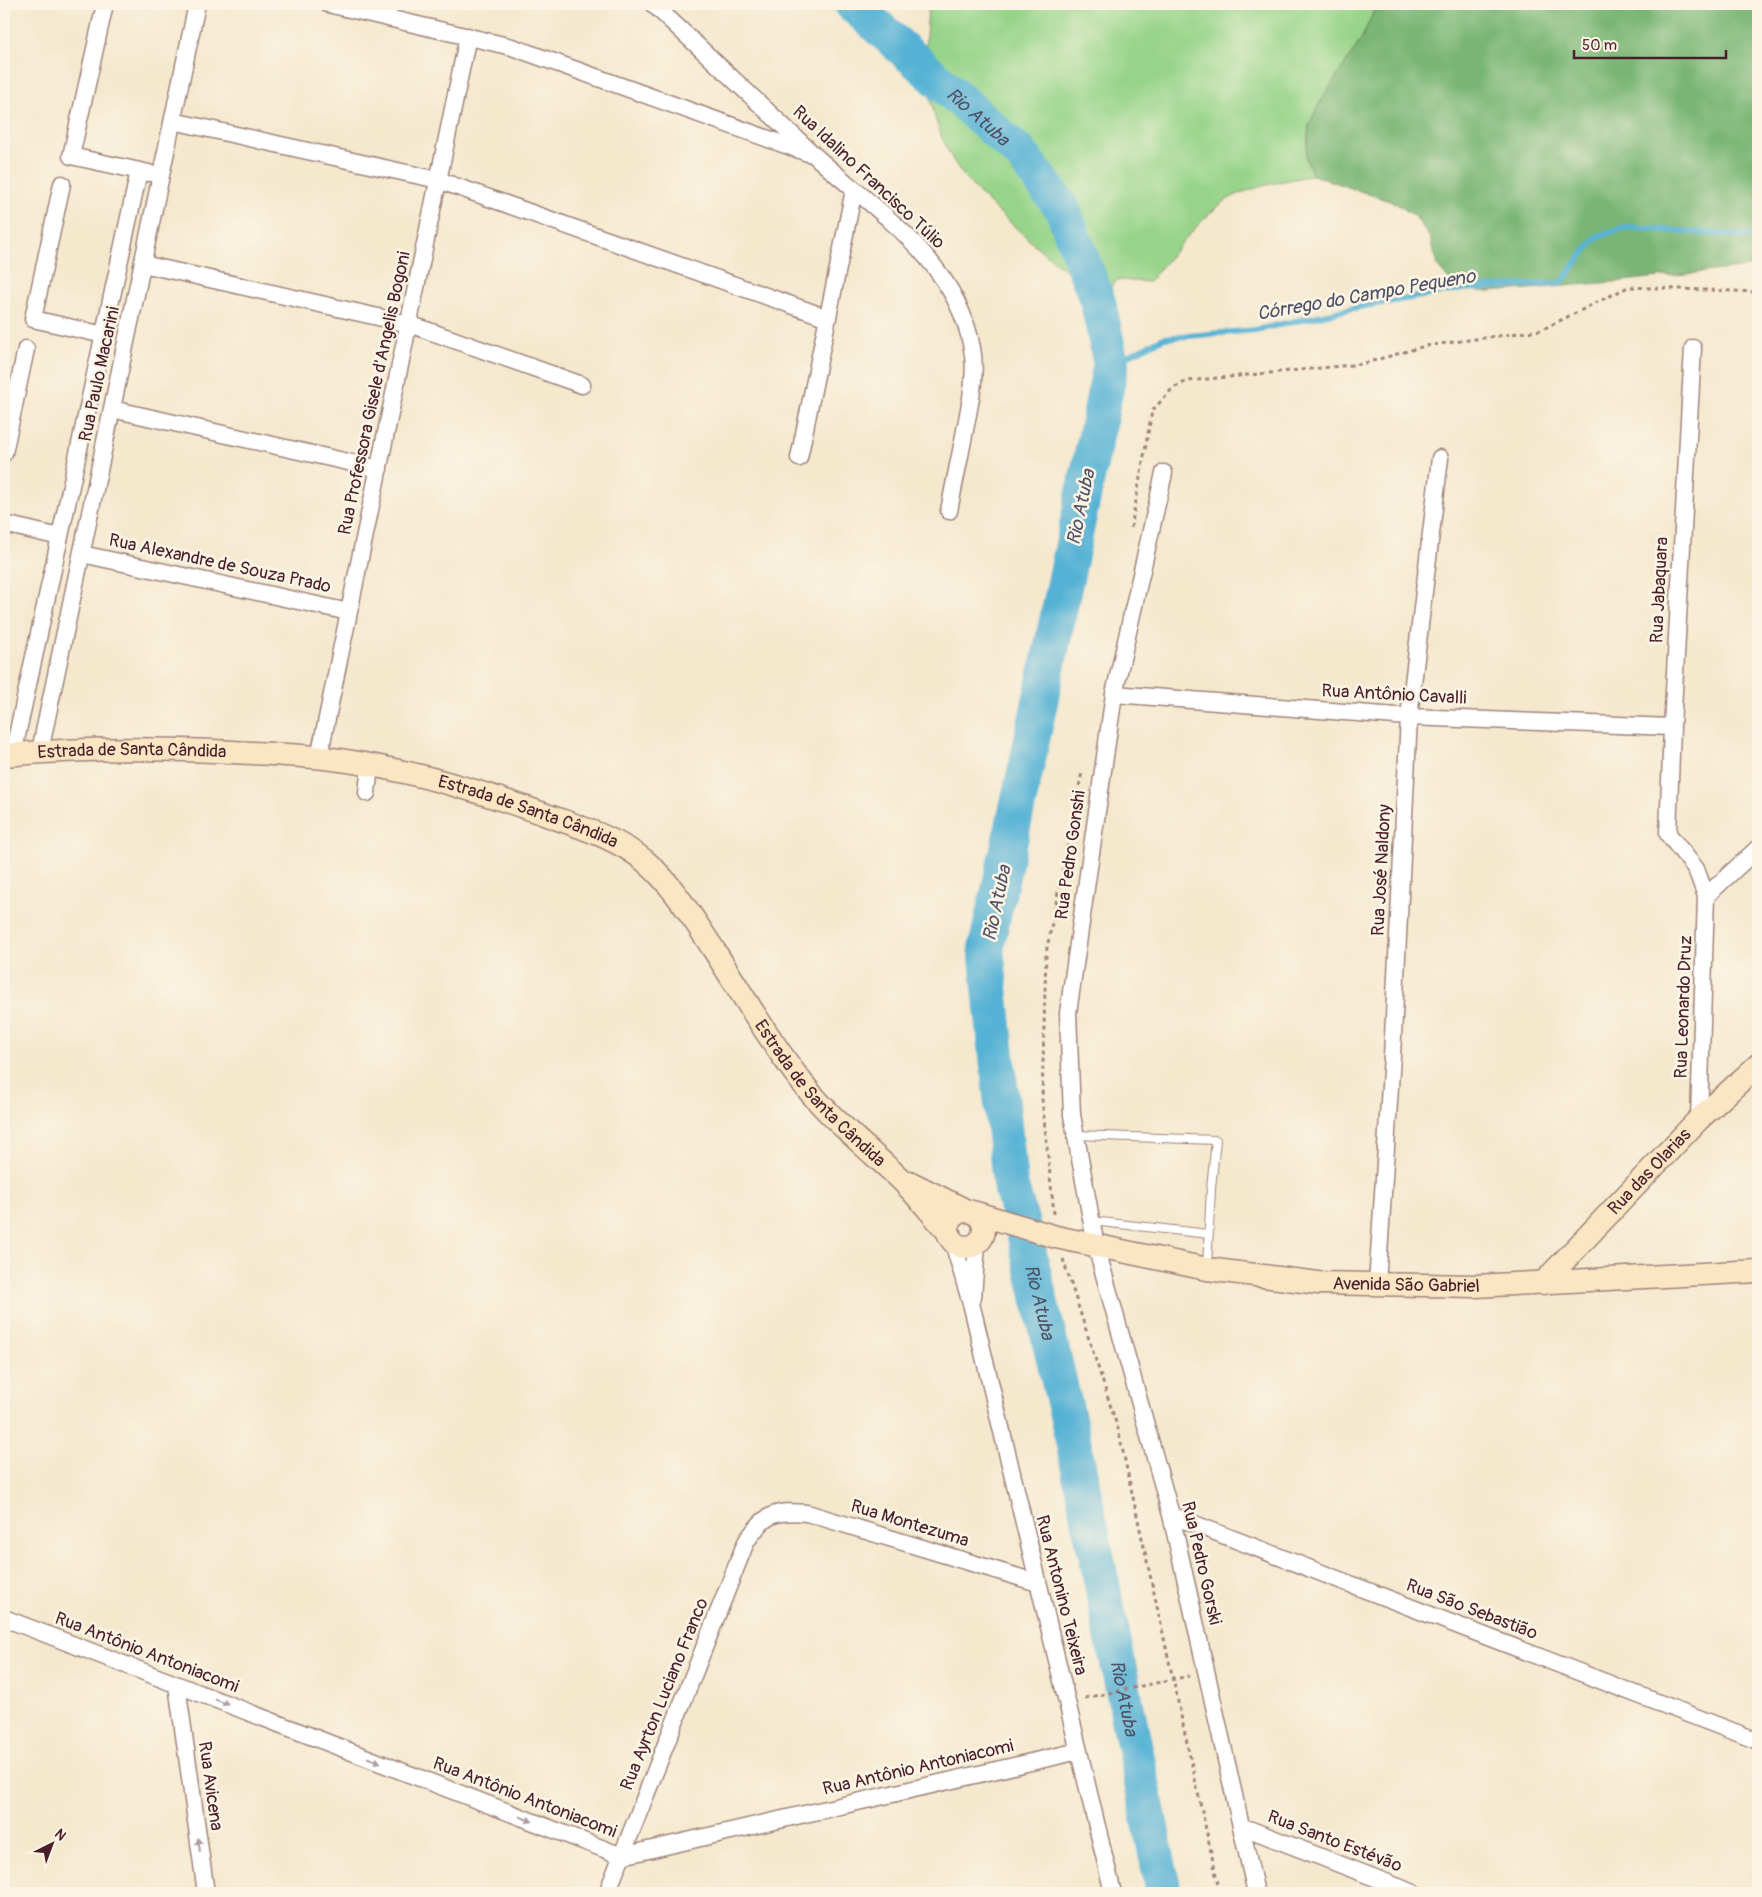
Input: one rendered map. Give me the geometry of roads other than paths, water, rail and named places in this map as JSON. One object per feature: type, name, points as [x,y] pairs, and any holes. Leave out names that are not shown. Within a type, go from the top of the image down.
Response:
[{"type":"main road","name":"Estrada de Santa Cândida","points":[[8,755],[137,748],[319,757],[406,773],[515,804],[624,847],[645,861],[668,885],[687,909],[777,1049],[796,1075],[844,1128],[897,1176],[950,1236]]},
{"type":"main road","name":"Rua das Olarias","points":[[1543,1283],[1699,1119],[1758,1065]]},
{"type":"main road","name":"Estrada de Santa Cândida","points":[[897,1176],[971,1212],[1056,1237]]},
{"type":"main road","points":[[980,1241],[985,1228],[980,1217],[971,1212],[962,1211],[952,1217],[948,1228],[950,1236],[961,1246],[972,1246],[1016,1225]]},
{"type":"main road","name":"Avenida São Gabriel","points":[[1056,1237],[1207,1269],[1318,1283],[1475,1286],[1758,1271]]},
{"type":"street","points":[[105,4],[71,156],[161,176]]},
{"type":"street","name":"Rua Paulo Macarini","points":[[40,752],[197,4]]},
{"type":"street","points":[[328,4],[512,47],[815,155]]},
{"type":"street","name":"Rua Idalino Francisco Túlio","points":[[653,4],[815,155],[919,247],[939,270],[955,296],[968,327],[973,350],[972,396],[949,512]]},
{"type":"street","name":"Rua Professora Gisele d'Angelis Bogoni","points":[[319,757],[468,36]]},
{"type":"street","points":[[173,121],[438,180],[828,318]]},
{"type":"street","points":[[8,755],[60,537],[139,171]]},
{"type":"street","points":[[62,184],[33,319],[104,335]]},
{"type":"street","points":[[799,458],[854,190]]},
{"type":"street","points":[[143,264],[409,324],[582,385]]},
{"type":"street","name":"Rua Jabaquara","points":[[1668,834],[1672,727],[1693,348]]},
{"type":"street","points":[[4,453],[26,349]]},
{"type":"street","points":[[112,409],[379,469]]},
{"type":"street","name":"Rua José Naldony","points":[[1377,1285],[1392,1056],[1409,717],[1440,458]]},
{"type":"street","name":"Rua Pedro Gonshi","points":[[1096,1246],[1072,1116],[1068,1013],[1114,694],[1164,473]]},
{"type":"street","points":[[4,524],[60,537]]},
{"type":"street","name":"Rua Alexandre de Souza Prado","points":[[82,554],[349,612]]},
{"type":"street","name":"Rua Antônio Cavalli","points":[[1114,694],[1409,717],[1672,727]]},
{"type":"street","points":[[367,793],[370,765]]},
{"type":"street","name":"Rua Leonardo Druz","points":[[1668,834],[1696,869],[1706,896],[1699,1119]]},
{"type":"street","points":[[1706,896],[1758,848]]},
{"type":"street","name":"Rua Antonino Teixeira","points":[[950,1236],[972,1307],[1113,1893]]},
{"type":"street","name":"Rua Antonino Teixeira","points":[[972,1307],[980,1241]]},
{"type":"street","name":"Rua Pedro Gorski","points":[[1096,1246],[1171,1515],[1256,1893]]},
{"type":"street","name":"Rua Montezuma","points":[[769,1516],[786,1511],[807,1513],[1038,1583]]},
{"type":"street","name":"Rua São Sebastião","points":[[1171,1515],[1758,1741]]},
{"type":"street","name":"Rua Ayrton Luciano Franco","points":[[607,1893],[746,1542],[755,1528],[769,1516]]},
{"type":"street","name":"Rua Antônio Antoniacomi","points":[[4,1618],[622,1856],[1079,1751]]},
{"type":"street","name":"Rua Avicena","points":[[177,1684],[206,1893]]},
{"type":"street","name":"Rua Santo Estévão","points":[[1241,1826],[1414,1893]]},
{"type":"lane","points":[[1076,1135],[1216,1140],[1207,1269]]},
{"type":"lane","points":[[1092,1221],[1209,1234]]},
{"type":"waterway","name":"Rio Atuba","points":[[852,4],[1020,153],[1062,208],[1098,302],[1111,364],[986,948],[1010,1184],[1022,1224],[1073,1440],[1164,1893]]},
{"type":"waterway","name":"Córrego do Campo Pequeno","points":[[1111,364],[1164,338],[1256,330],[1354,308],[1461,289],[1561,283],[1596,237],[1625,227],[1758,237]]}]
